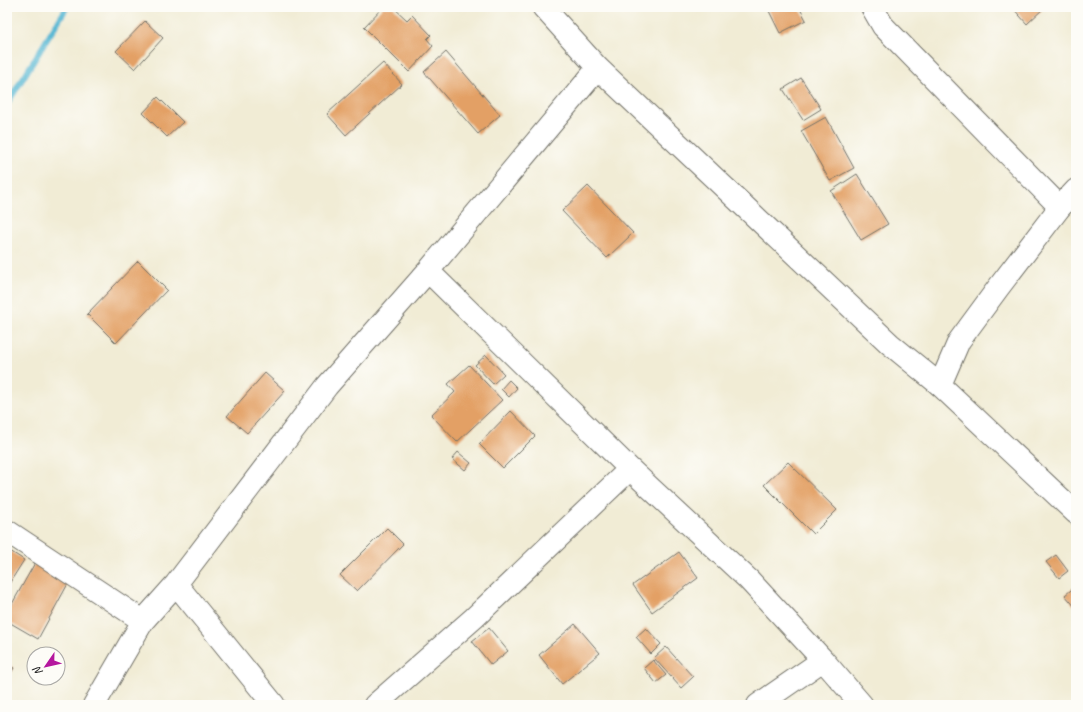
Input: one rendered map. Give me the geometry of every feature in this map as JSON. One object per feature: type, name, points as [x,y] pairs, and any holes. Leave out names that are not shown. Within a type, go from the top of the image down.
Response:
[{"type":"street","points":[[543,7],[598,68],[890,344],[940,385],[1076,513]]},
{"type":"street","points":[[872,7],[883,26],[1060,207]]},
{"type":"street","points":[[94,705],[143,621],[176,584],[327,386],[428,271],[598,68]]},
{"type":"street","points":[[940,385],[959,341],[1060,207],[1076,190]]},
{"type":"street","points":[[428,271],[630,469],[749,580],[823,660],[862,705]]},
{"type":"street","points":[[375,705],[474,618],[630,469]]},
{"type":"street","points":[[7,531],[143,621]]},
{"type":"street","points":[[176,584],[274,705]]},
{"type":"street","points":[[758,705],[823,660]]},
{"type":"building","points":[[383,7],[393,7],[407,20],[412,15],[431,35],[427,39],[433,46],[409,72],[364,27]]},
{"type":"building","points":[[767,7],[799,7],[806,20],[780,33]]},
{"type":"building","points":[[1012,7],[1045,7],[1027,24]]},
{"type":"building","points":[[145,21],[163,38],[135,69],[116,51]]},
{"type":"building","points":[[446,52],[500,115],[478,134],[424,72]]},
{"type":"building","points":[[383,63],[402,84],[346,135],[327,114]]},
{"type":"building","points":[[801,78],[821,109],[803,120],[783,89]]},
{"type":"building","points":[[158,97],[183,122],[167,137],[143,113]]},
{"type":"building","points":[[826,117],[854,168],[830,181],[801,131]]},
{"type":"building","points":[[857,174],[888,224],[861,240],[831,191]]},
{"type":"building","points":[[588,186],[633,233],[607,258],[562,211]]},
{"type":"building","points":[[138,261],[167,290],[116,343],[87,314]]},
{"type":"building","points":[[486,355],[504,374],[493,384],[475,365]]},
{"type":"building","points":[[469,365],[502,400],[457,442],[431,415],[455,392],[448,384]]},
{"type":"building","points":[[265,373],[285,391],[247,433],[227,416]]},
{"type":"building","points":[[509,380],[517,388],[509,397],[501,389]]},
{"type":"building","points":[[511,411],[535,436],[503,468],[479,444]]},
{"type":"building","points":[[458,452],[471,463],[465,470],[452,459]]},
{"type":"building","points":[[788,462],[837,510],[813,534],[764,485]]},
{"type":"building","points":[[387,528],[403,544],[357,591],[340,575]]},
{"type":"building","points":[[7,549],[24,560],[7,587]]},
{"type":"building","points":[[679,552],[698,578],[652,612],[633,585]]},
{"type":"building","points":[[1056,555],[1068,571],[1059,578],[1046,562]]},
{"type":"building","points":[[36,561],[70,580],[38,639],[7,621],[7,613]]},
{"type":"building","points":[[1076,586],[1076,608],[1065,595]]},
{"type":"building","points":[[575,624],[600,653],[562,684],[539,655]]},
{"type":"building","points":[[489,628],[508,651],[491,665],[472,641]]},
{"type":"building","points":[[646,628],[661,644],[651,654],[636,637]]},
{"type":"building","points":[[666,647],[693,677],[681,688],[654,658]]},
{"type":"building","points":[[653,660],[666,675],[656,683],[644,668]]},
{"type":"building","points":[[7,664],[14,668],[7,679]]},
{"type":"waterway","points":[[7,104],[67,7]]}]
